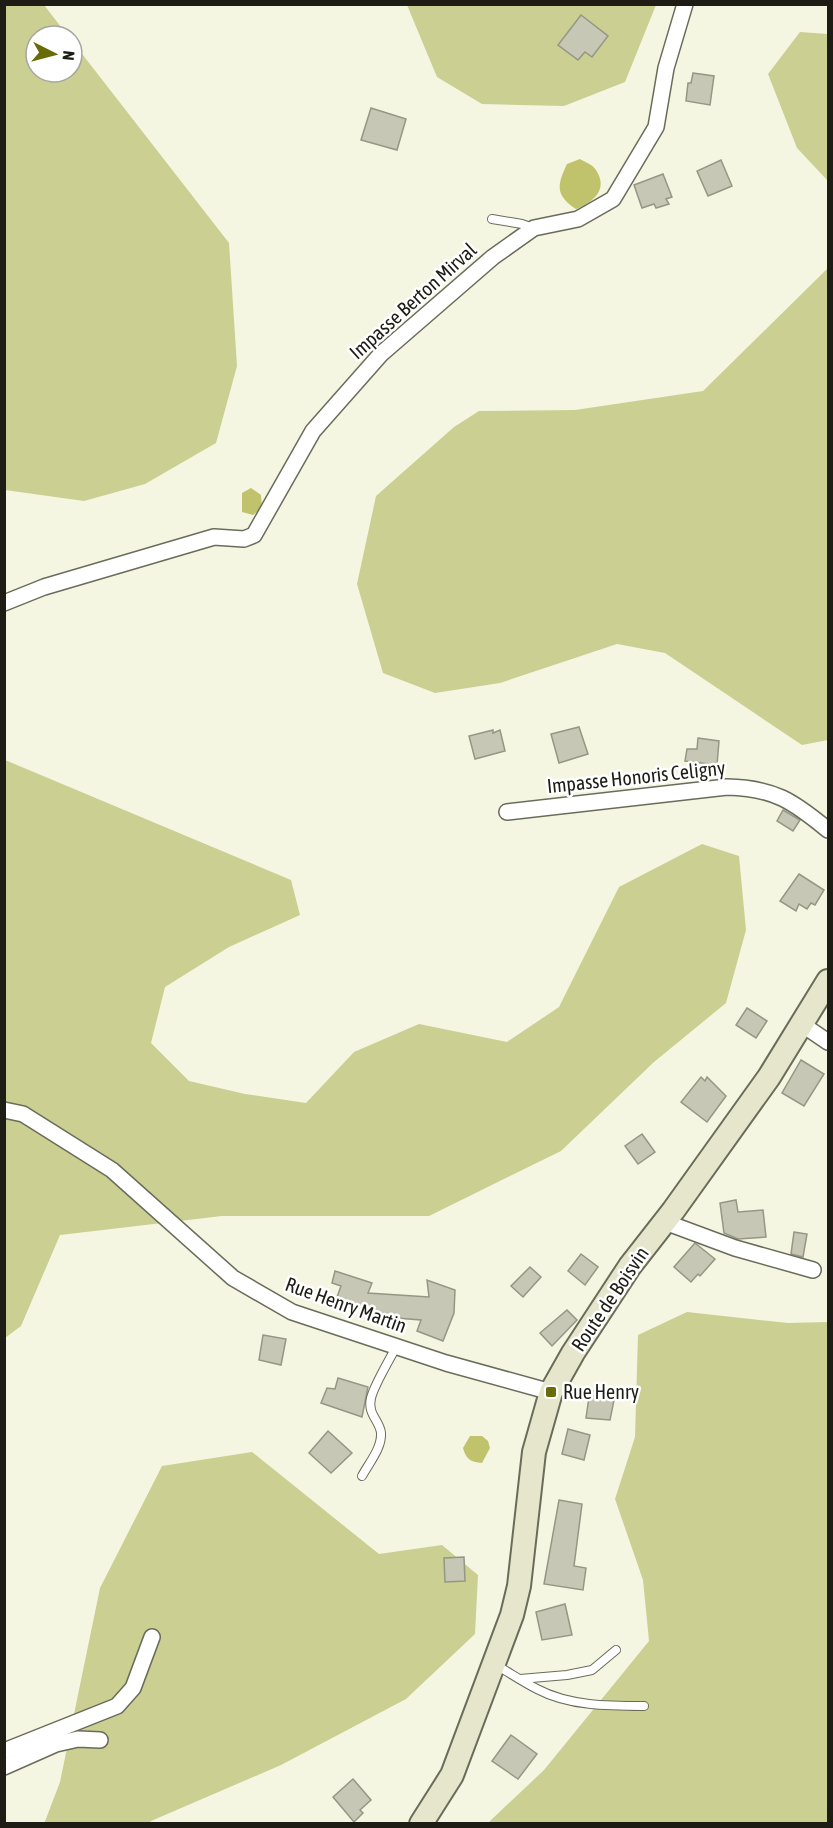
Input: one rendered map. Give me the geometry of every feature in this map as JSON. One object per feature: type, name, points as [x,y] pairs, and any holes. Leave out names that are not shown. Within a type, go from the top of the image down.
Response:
[{"type":"main road","name":"Route de Boisvin","points":[[421,1824],[452,1775],[512,1615],[517,1595],[534,1452],[551,1392],[573,1353],[630,1266],[665,1222],[769,1077],[828,981]]},
{"type":"street","name":"Impasse Berton Mirval","points":[[4,603],[44,587],[214,537],[244,539],[254,535],[313,430],[381,354],[493,257],[534,228],[578,219],[613,199],[656,127],[666,68],[685,4]]},
{"type":"street","name":"Impasse Honoris Celigny","points":[[507,812],[726,787],[745,787],[775,794],[791,802],[828,830]]},
{"type":"street","points":[[803,1025],[828,1042]]},
{"type":"street","name":"Rue Henry Martin","points":[[4,1110],[23,1114],[112,1170],[233,1278],[292,1312],[446,1364],[551,1392]]},
{"type":"street","points":[[665,1222],[735,1248],[813,1270]]},
{"type":"street","points":[[4,1751],[117,1706],[134,1688],[152,1636]]},
{"type":"street","points":[[4,1767],[56,1744],[78,1739],[100,1740]]},
{"type":"lane","points":[[492,219],[534,228]]},
{"type":"lane","points":[[362,1476],[381,1438],[381,1430],[370,1408],[371,1398],[396,1347]]},
{"type":"lane","points":[[520,1679],[567,1675],[592,1670],[616,1650]]},
{"type":"lane","points":[[495,1664],[538,1690],[592,1705],[644,1706]]},
{"type":"shaded area","points":[[5,4],[44,5],[59,24],[24,24],[24,84],[84,84],[84,56],[229,243],[237,366],[216,443],[145,484],[84,501],[5,490]]},
{"type":"shaded area","points":[[407,5],[656,5],[625,82],[564,106],[482,104],[437,77]]},
{"type":"shaded area","points":[[800,32],[828,34],[828,181],[797,148],[768,74]]},
{"type":"shaded area","points":[[580,159],[595,168],[601,184],[593,199],[576,209],[564,199],[560,184],[567,164]]},
{"type":"shaded area","points":[[828,268],[828,740],[802,745],[665,653],[617,644],[500,683],[435,693],[383,673],[357,584],[376,496],[454,427],[479,411],[575,410],[703,391]]},
{"type":"shaded area","points":[[251,488],[261,495],[262,508],[253,515],[242,512],[242,493]]},
{"type":"shaded area","points":[[5,760],[291,880],[300,915],[229,947],[165,987],[151,1043],[189,1081],[245,1094],[306,1103],[354,1052],[419,1024],[507,1042],[559,1007],[619,887],[702,844],[739,856],[746,930],[726,1003],[654,1062],[561,1151],[429,1216],[222,1216],[60,1235],[21,1326],[5,1338]]},
{"type":"shaded area","points":[[687,1312],[788,1323],[828,1322],[828,1823],[489,1824],[544,1770],[649,1641],[643,1580],[615,1499],[635,1437],[638,1335]]},
{"type":"shaded area","points":[[470,1436],[482,1436],[488,1441],[490,1448],[482,1463],[472,1461],[466,1455],[463,1448]]},
{"type":"shaded area","points":[[252,1452],[379,1554],[442,1545],[478,1575],[475,1634],[406,1699],[281,1765],[150,1823],[44,1824],[60,1782],[100,1588],[162,1466]]},
{"type":"building","points":[[581,15],[608,36],[592,57],[585,52],[578,60],[558,45]]},
{"type":"building","points":[[693,73],[714,76],[710,105],[686,101],[688,83],[691,83]]},
{"type":"building","points":[[371,108],[406,119],[397,150],[361,140]]},
{"type":"building","points":[[721,160],[732,186],[708,196],[697,171]]},
{"type":"building","points":[[663,174],[672,197],[666,199],[669,204],[656,208],[654,204],[642,208],[634,185]]},
{"type":"building","points":[[579,727],[588,754],[559,763],[551,734]]},
{"type":"building","points":[[493,730],[493,733],[500,730],[505,751],[475,759],[469,736]]},
{"type":"building","points":[[698,738],[719,741],[717,765],[685,761],[687,749],[697,749]]},
{"type":"building","points":[[783,810],[800,820],[793,831],[777,821]]},
{"type":"building","points":[[799,874],[824,890],[815,905],[811,903],[807,909],[799,904],[796,911],[780,901]]},
{"type":"building","points":[[747,1008],[767,1021],[756,1038],[736,1025]]},
{"type":"building","points":[[801,1060],[824,1074],[804,1106],[782,1093]]},
{"type":"building","points":[[701,1077],[705,1081],[707,1077],[726,1096],[707,1122],[681,1102]]},
{"type":"building","points":[[642,1134],[655,1152],[638,1164],[625,1146]]},
{"type":"building","points":[[736,1200],[738,1212],[763,1210],[766,1237],[738,1239],[724,1233],[720,1203]]},
{"type":"building","points":[[794,1232],[807,1234],[803,1257],[791,1254]]},
{"type":"building","points":[[695,1243],[715,1259],[700,1276],[698,1274],[691,1282],[674,1267]]},
{"type":"building","points":[[581,1254],[598,1267],[585,1285],[568,1271]]},
{"type":"building","points":[[530,1267],[541,1277],[523,1297],[511,1286]]},
{"type":"building","points":[[335,1271],[372,1283],[368,1293],[429,1297],[427,1280],[455,1290],[454,1313],[443,1341],[417,1331],[421,1320],[370,1316],[370,1312],[336,1300],[341,1286],[332,1283]]},
{"type":"building","points":[[567,1310],[577,1320],[552,1346],[540,1333]]},
{"type":"building","points":[[263,1335],[286,1339],[281,1365],[259,1360]]},
{"type":"building","points":[[338,1378],[368,1387],[362,1417],[321,1403],[327,1388],[335,1389]]},
{"type":"building","points":[[590,1390],[615,1395],[610,1420],[586,1418]]},
{"type":"building","points":[[568,1429],[590,1435],[584,1460],[562,1454]]},
{"type":"building","points":[[328,1431],[352,1453],[331,1473],[309,1453]]},
{"type":"building","points":[[559,1500],[582,1504],[574,1566],[586,1568],[583,1590],[544,1584]]},
{"type":"building","points":[[464,1557],[465,1581],[445,1582],[444,1558]]},
{"type":"building","points":[[565,1604],[572,1635],[542,1640],[536,1612]]},
{"type":"building","points":[[511,1735],[537,1754],[518,1779],[492,1761]]},
{"type":"building","points":[[353,1779],[371,1800],[360,1810],[363,1813],[354,1822],[333,1797]]},
{"type":"place","name":"Rue Henry","points":[[551,1392]]}]
